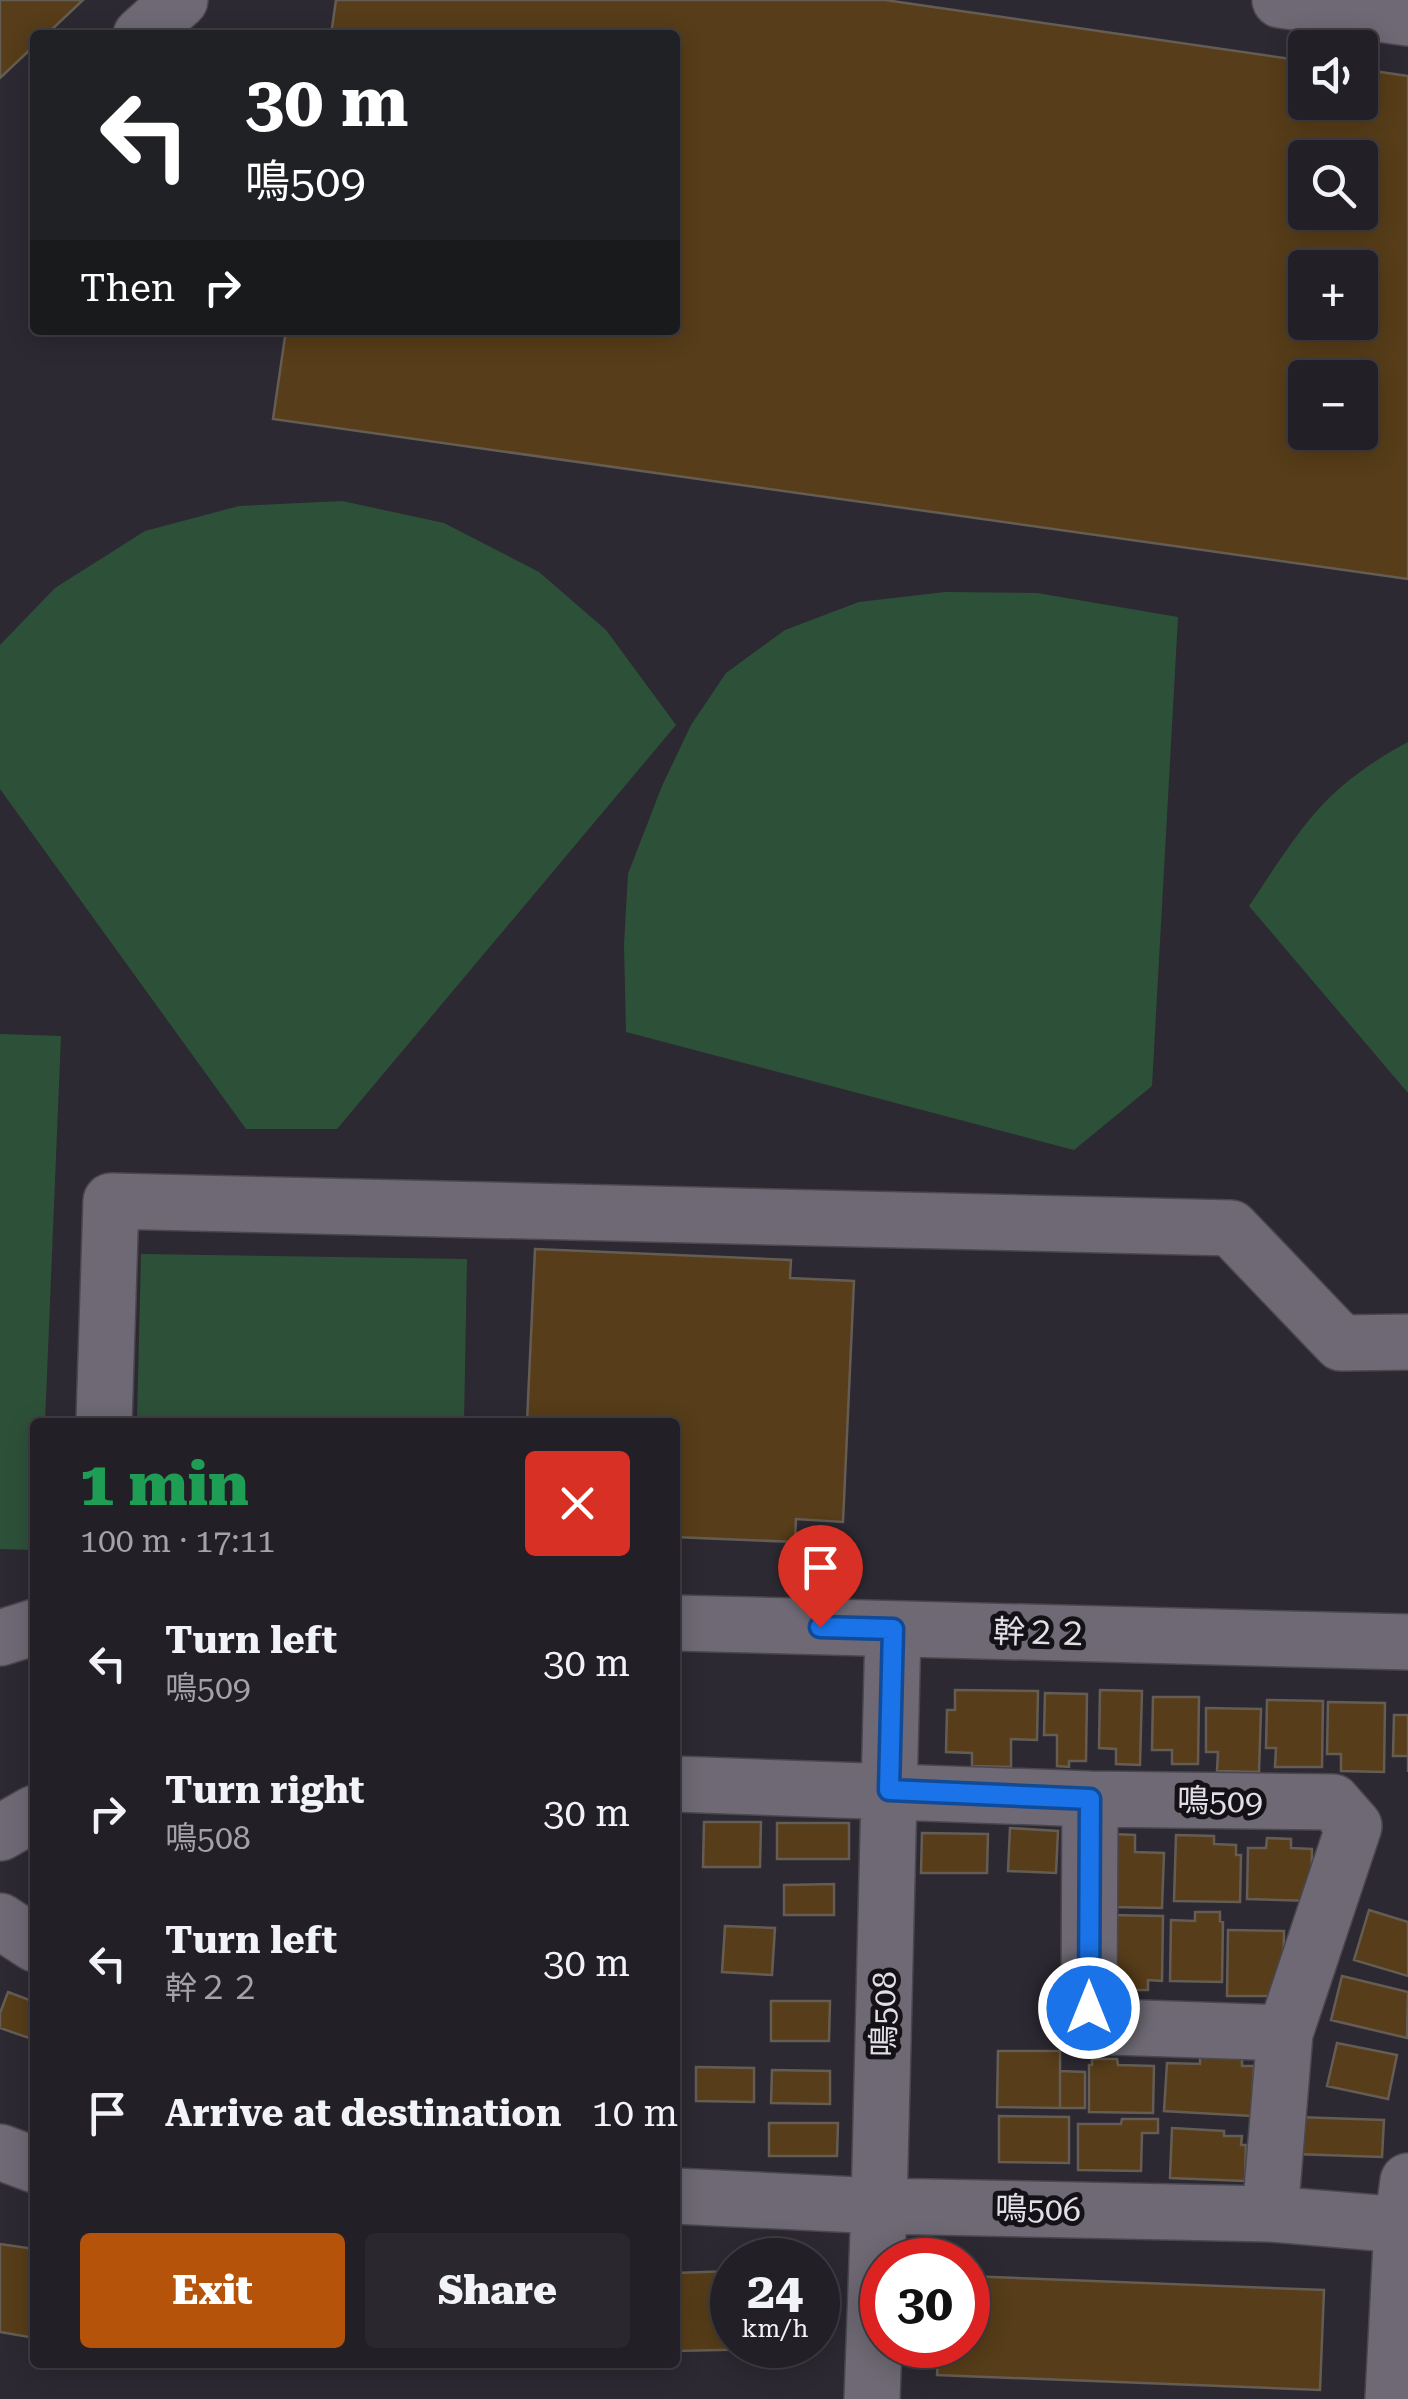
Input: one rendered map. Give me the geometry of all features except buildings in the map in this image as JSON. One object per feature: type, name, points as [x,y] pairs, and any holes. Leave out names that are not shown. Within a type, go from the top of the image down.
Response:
[{"type":"street","points":[[147,30],[180,0]]},
{"type":"street","points":[[1280,0],[1408,18]]},
{"type":"street","points":[[104,1418],[110,1200],[1231,1228],[1341,1343],[1408,1342]]},
{"type":"street","name":"幹２２","points":[[680,1623],[1408,1642]]},
{"type":"street","points":[[0,1638],[30,1629]]},
{"type":"street","name":"鳴508","points":[[872,2399],[893,1629]]},
{"type":"street","name":"鳴509","points":[[680,1784],[1090,1799],[1333,1802],[1354,1826],[1286,2033],[1270,2214]]},
{"type":"street","points":[[1090,1799],[1089,2008],[1113,2027],[1286,2033]]},
{"type":"street","points":[[0,1832],[30,1816]]},
{"type":"street","points":[[0,1921],[30,1941]]},
{"type":"street","points":[[0,2152],[30,2164]]},
{"type":"street","name":"鳴506","points":[[680,2196],[879,2206],[1270,2214],[1405,2203]]},
{"type":"street","points":[[1393,2399],[1405,2203]]},
{"type":"green space","points":[[342,501],[444,523],[539,572],[606,630],[676,725],[337,1129],[246,1129],[0,789],[0,645],[55,588],[145,531],[239,506]]},
{"type":"green space","points":[[945,592],[1037,593],[1178,617],[1152,1086],[1074,1150],[626,1032],[624,945],[628,874],[691,725],[726,673],[785,630],[859,602]]},
{"type":"green space","points":[[1408,742],[1408,1093],[1249,906],[1297,835],[1330,797],[1367,767]]},
{"type":"green space","points":[[0,1034],[61,1036],[45,1418],[30,1418],[30,1550],[0,1549]]},
{"type":"green space","points":[[141,1254],[467,1259],[464,1418],[137,1418]]},
{"type":"route","points":[[820,1627],[893,1629],[889,1790],[1090,1799],[1089,2008]]}]
